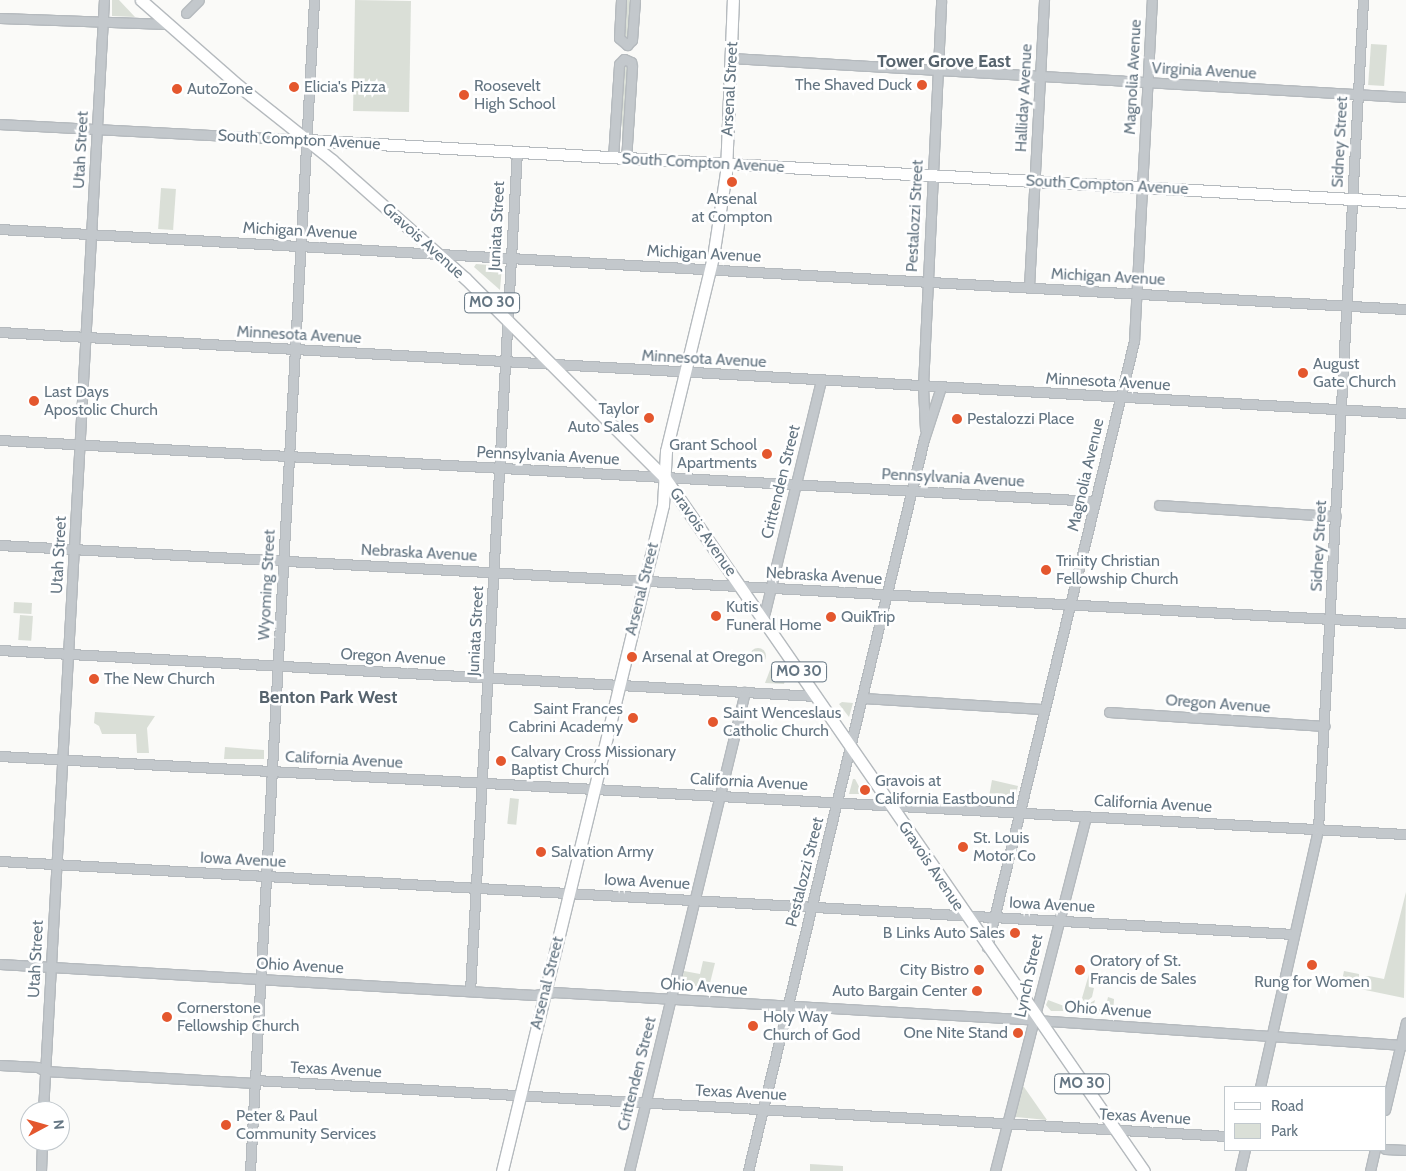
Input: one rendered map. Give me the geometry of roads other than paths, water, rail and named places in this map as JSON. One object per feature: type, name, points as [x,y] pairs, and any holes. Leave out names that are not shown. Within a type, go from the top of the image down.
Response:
[{"type":"main road","name":"Gravois Avenue","points":[[141,0],[438,254],[507,318],[665,478],[1036,1020],[1144,1171]]},
{"type":"main road","name":"Arsenal Street","points":[[502,1171],[664,500],[666,451],[710,270],[726,164],[733,0]]},
{"type":"main road","name":"South Compton Avenue","points":[[307,140],[1406,202]]},
{"type":"street","name":"Utah Street","points":[[44,1101],[104,0]]},
{"type":"street","points":[[186,12],[199,0]]},
{"type":"street","name":"Wyoming Street","points":[[250,1171],[314,0]]},
{"type":"street","points":[[621,0],[619,38],[627,45],[632,40],[635,0]]},
{"type":"street","name":"Pestalozzi Street","points":[[926,434],[923,386],[941,0]]},
{"type":"street","name":"Halliday Avenue","points":[[1030,287],[1044,0]]},
{"type":"street","name":"Magnolia Avenue","points":[[986,947],[1042,709],[1070,604],[1134,341],[1138,294],[1152,0]]},
{"type":"street","name":"Sidney Street","points":[[1260,1086],[1318,829],[1363,0]]},
{"type":"street","points":[[0,18],[167,24]]},
{"type":"street","name":"Virginia Avenue","points":[[731,58],[1406,98]]},
{"type":"street","points":[[613,158],[619,64],[624,59],[631,62],[632,67],[626,159]]},
{"type":"street","name":"South Compton Avenue","points":[[0,124],[307,140]]},
{"type":"street","name":"Juniata Street","points":[[470,992],[483,783],[516,151]]},
{"type":"street","name":"Michigan Avenue","points":[[0,229],[1406,309]]},
{"type":"street","name":"Minnesota Avenue","points":[[0,332],[685,373],[1406,413]]},
{"type":"street","name":"Crittenden Street","points":[[763,620],[821,380]]},
{"type":"street","name":"Pestalozzi Street","points":[[748,1171],[926,434],[941,387]]},
{"type":"street","name":"Pennsylvania Avenue","points":[[0,440],[1095,502]]},
{"type":"street","points":[[1159,505],[1336,516]]},
{"type":"street","name":"Nebraska Avenue","points":[[0,545],[1406,623]]},
{"type":"street","name":"Oregon Avenue","points":[[0,650],[815,696]]},
{"type":"street","name":"Crittenden Street","points":[[629,1171],[745,692]]},
{"type":"street","points":[[863,698],[1042,709]]},
{"type":"street","name":"Oregon Avenue","points":[[1108,712],[1325,726]]},
{"type":"street","name":"California Avenue","points":[[0,756],[1406,834]]},
{"type":"street","name":"Lynch Street","points":[[995,1171],[1026,1044],[1036,1020],[1038,996],[1057,920],[1086,816]]},
{"type":"street","name":"Iowa Avenue","points":[[0,861],[1293,934]]},
{"type":"street","name":"Ohio Avenue","points":[[0,964],[261,978],[470,992],[670,1000],[788,1008],[1036,1020],[1403,1045]]},
{"type":"street","points":[[1386,1106],[1403,1045],[1406,1022]]},
{"type":"street","name":"Texas Avenue","points":[[0,1065],[38,1067],[45,1071],[520,1095],[1224,1136]]},
{"type":"street","points":[[1386,1148],[1406,1150]]},
{"type":"street","points":[[41,1171],[42,1151]]},
{"type":"street","points":[[1240,1171],[1245,1151]]},
{"type":"street","points":[[1370,1171],[1375,1151]]},
{"type":"place","name":"The Shaved Duck","points":[[922,85]]},
{"type":"place","name":"Elicia's Pizza","points":[[294,87]]},
{"type":"place","name":"AutoZone","points":[[177,89]]},
{"type":"place","name":"Roosevelt High School","points":[[464,95]]},
{"type":"place","name":"Arsenal at Compton","points":[[732,182]]},
{"type":"place","name":"August Gate Church","points":[[1303,373]]},
{"type":"place","name":"Last Days Apostolic Church","points":[[34,401]]},
{"type":"place","name":"Taylor Auto Sales","points":[[649,418]]},
{"type":"place","name":"Pestalozzi Place","points":[[957,419]]},
{"type":"place","name":"Grant School Apartments","points":[[767,454]]},
{"type":"place","name":"Trinity Christian Fellowship Church","points":[[1046,570]]},
{"type":"place","name":"Kutis Funeral Home","points":[[716,616]]},
{"type":"place","name":"QuikTrip","points":[[831,617]]},
{"type":"place","name":"Arsenal at Oregon","points":[[632,657]]},
{"type":"place","name":"The New Church","points":[[94,679]]},
{"type":"place","name":"Saint Frances Cabrini Academy","points":[[633,718]]},
{"type":"place","name":"Saint Wenceslaus Catholic Church","points":[[713,722]]},
{"type":"place","name":"Calvary Cross Missionary Baptist Church","points":[[501,761]]},
{"type":"place","name":"Gravois at California Eastbound","points":[[865,790]]},
{"type":"place","name":"St. Louis Motor Co","points":[[963,847]]},
{"type":"place","name":"Salvation Army","points":[[541,852]]},
{"type":"place","name":"B Links Auto Sales","points":[[1015,933]]},
{"type":"place","name":"Rung for Women","points":[[1312,965]]},
{"type":"place","name":"City Bistro","points":[[979,970]]},
{"type":"place","name":"Oratory of St. Francis de Sales","points":[[1080,970]]},
{"type":"place","name":"Auto Bargain Center","points":[[977,991]]},
{"type":"place","name":"Cornerstone Fellowship Church","points":[[167,1017]]},
{"type":"place","name":"Holy Way Church of God","points":[[753,1026]]},
{"type":"place","name":"One Nite Stand","points":[[1018,1033]]},
{"type":"place","name":"Peter & Paul Community Services","points":[[226,1125]]},
{"type":"district","name":"Tower Grove East","points":[[944,61]]},
{"type":"district","name":"Benton Park West","points":[[328,697]]}]
